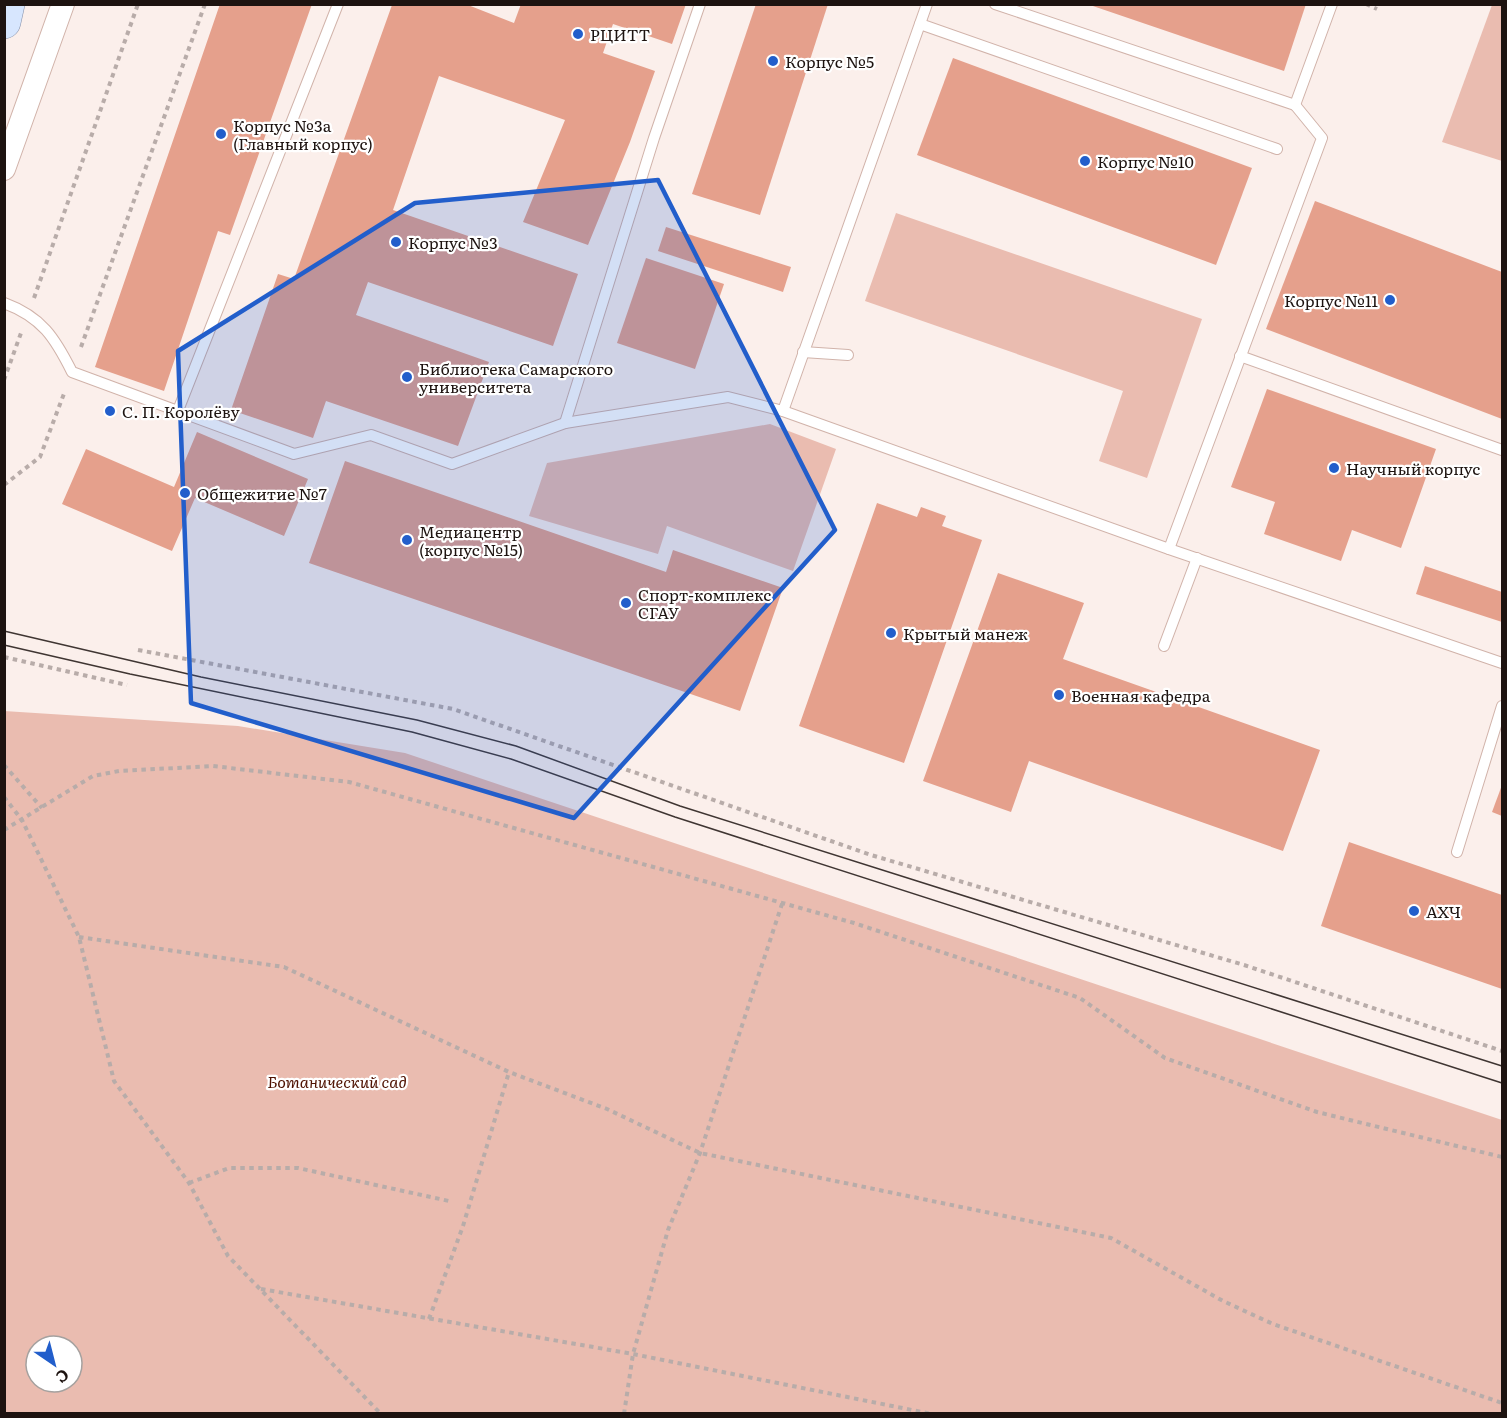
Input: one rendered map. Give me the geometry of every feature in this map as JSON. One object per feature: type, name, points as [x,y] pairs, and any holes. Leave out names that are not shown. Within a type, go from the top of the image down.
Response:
[{"type":"main road","points":[[4,22],[8,4]]},
{"type":"street","points":[[4,169],[16,143],[63,4]]},
{"type":"lane","points":[[177,413],[338,4]]},
{"type":"lane","points":[[565,423],[654,138],[700,4]]},
{"type":"lane","points":[[783,411],[927,4]]},
{"type":"lane","points":[[995,4],[1295,105],[1322,138],[1169,549]]},
{"type":"lane","points":[[1295,105],[1332,4]]},
{"type":"lane","points":[[920,24],[1277,149]]},
{"type":"lane","points":[[4,303],[28,313],[56,339],[72,372],[177,413],[294,454],[372,435],[452,464],[565,423],[728,397],[783,411],[1169,549],[1503,663]]},
{"type":"lane","points":[[804,352],[848,355]]},
{"type":"lane","points":[[1240,356],[1503,450]]},
{"type":"lane","points":[[1164,646],[1197,558]]},
{"type":"lane","points":[[1457,852],[1503,706]]},
{"type":"path","points":[[41,283],[138,4]]},
{"type":"path","points":[[4,485],[40,457],[205,4]]},
{"type":"path","points":[[1366,4],[1377,9]]},
{"type":"path","points":[[138,650],[453,709],[871,855],[1244,965],[1503,1051]]},
{"type":"path","points":[[4,657],[127,685]]},
{"type":"path","points":[[4,765],[42,808]]},
{"type":"path","points":[[4,830],[93,776],[119,771],[213,766],[349,782],[783,901],[1080,998],[1165,1058],[1317,1112],[1503,1157]]},
{"type":"path","points":[[4,797],[22,820],[79,937],[114,1081],[189,1183],[228,1256],[381,1413]]},
{"type":"path","points":[[624,1413],[633,1354],[668,1230],[700,1153],[783,901]]},
{"type":"path","points":[[79,937],[284,967],[509,1072],[606,1109],[700,1153],[1111,1238],[1222,1302],[1273,1324],[1503,1403]]},
{"type":"path","points":[[429,1319],[462,1226],[509,1072]]},
{"type":"path","points":[[189,1183],[229,1168],[298,1168],[449,1202]]},
{"type":"path","points":[[261,1289],[633,1354],[932,1413]]},
{"type":"highlighted area","points":[[658,180],[835,530],[574,818],[191,703],[178,351],[415,203]]},
{"type":"green space","points":[[1492,5],[1502,5],[1502,161],[1442,142]]},
{"type":"green space","points":[[896,213],[1202,319],[1147,478],[1099,461],[1123,391],[865,301]]},
{"type":"green space","points":[[770,424],[836,449],[793,571],[667,526],[658,554],[529,516],[547,463]]},
{"type":"green space","name":"Ботанический сад","points":[[4,711],[238,726],[405,753],[1502,1120],[1502,1413],[5,1413]]},
{"type":"building","name":"Корпус №3a (Главный корпус)","points":[[220,4],[312,4],[230,235],[218,231],[164,391],[95,367]]},
{"type":"building","name":"Корпус №3","points":[[521,4],[686,4],[672,44],[613,24],[603,53],[655,71],[630,142],[588,245],[523,222],[565,120],[439,76],[393,210],[578,274],[553,346],[368,282],[356,315],[489,362],[458,446],[326,401],[313,438],[231,410],[278,274],[294,279],[392,5],[468,5],[514,23]]},
{"type":"building","name":"Корпус №5","points":[[756,4],[828,4],[760,215],[692,194]]},
{"type":"building","points":[[1087,4],[1306,4],[1284,71]]},
{"type":"building","name":"Корпус №10","points":[[953,58],[1252,168],[1216,265],[917,155]]},
{"type":"building","name":"Корпус №11","points":[[1315,201],[1502,272],[1502,419],[1266,329]]},
{"type":"building","points":[[666,227],[791,267],[783,292],[658,251]]},
{"type":"building","points":[[646,258],[724,284],[695,369],[617,343]]},
{"type":"building","name":"Научный корпус","points":[[1267,389],[1436,449],[1401,548],[1352,530],[1341,561],[1264,534],[1275,502],[1231,487]]},
{"type":"building","name":"Общежитие №7","points":[[197,432],[308,479],[284,536],[195,498],[172,551],[62,504],[86,449],[174,487]]},
{"type":"building","name":"Спорт-комплекс СГАУ","points":[[345,461],[666,572],[673,550],[783,588],[740,711],[309,563]]},
{"type":"building","name":"Крытый манеж","points":[[877,503],[917,517],[921,507],[946,516],[942,526],[982,540],[904,763],[799,726]]},
{"type":"building","points":[[1425,566],[1502,592],[1502,622],[1416,594]]},
{"type":"building","name":"Военная кафедра","points":[[998,573],[1084,603],[1063,659],[1320,750],[1283,851],[1029,761],[1011,812],[923,781]]},
{"type":"building","points":[[1502,785],[1502,816],[1492,812]]},
{"type":"building","name":"АХЧ","points":[[1349,842],[1502,895],[1502,989],[1321,926]]},
{"type":"tram line","points":[[4,631],[201,677],[417,720],[516,746],[680,806],[1502,1066]]},
{"type":"tram line","points":[[4,645],[130,674],[412,732],[511,759],[675,817],[1502,1083]]},
{"type":"place","name":"РЦИТТ","points":[[578,34]]},
{"type":"place","name":"Корпус №5","points":[[773,61]]},
{"type":"place","name":"Корпус №3a (Главный корпус)","points":[[221,134]]},
{"type":"place","name":"Корпус №10","points":[[1085,161]]},
{"type":"place","name":"Корпус №3","points":[[396,242]]},
{"type":"place","name":"Корпус №11","points":[[1390,300]]},
{"type":"place","name":"Библиотека Самарского университета","points":[[407,377]]},
{"type":"place","name":"С. П. Королёву","points":[[110,411]]},
{"type":"place","name":"Научный корпус","points":[[1334,468]]},
{"type":"place","name":"Общежитие №7","points":[[185,493]]},
{"type":"place","name":"Медиацентр (корпус №15)","points":[[407,540]]},
{"type":"place","name":"Спорт-комплекс СГАУ","points":[[626,603]]},
{"type":"place","name":"Крытый манеж","points":[[891,633]]},
{"type":"place","name":"Военная кафедра","points":[[1059,695]]},
{"type":"place","name":"АХЧ","points":[[1414,911]]}]
